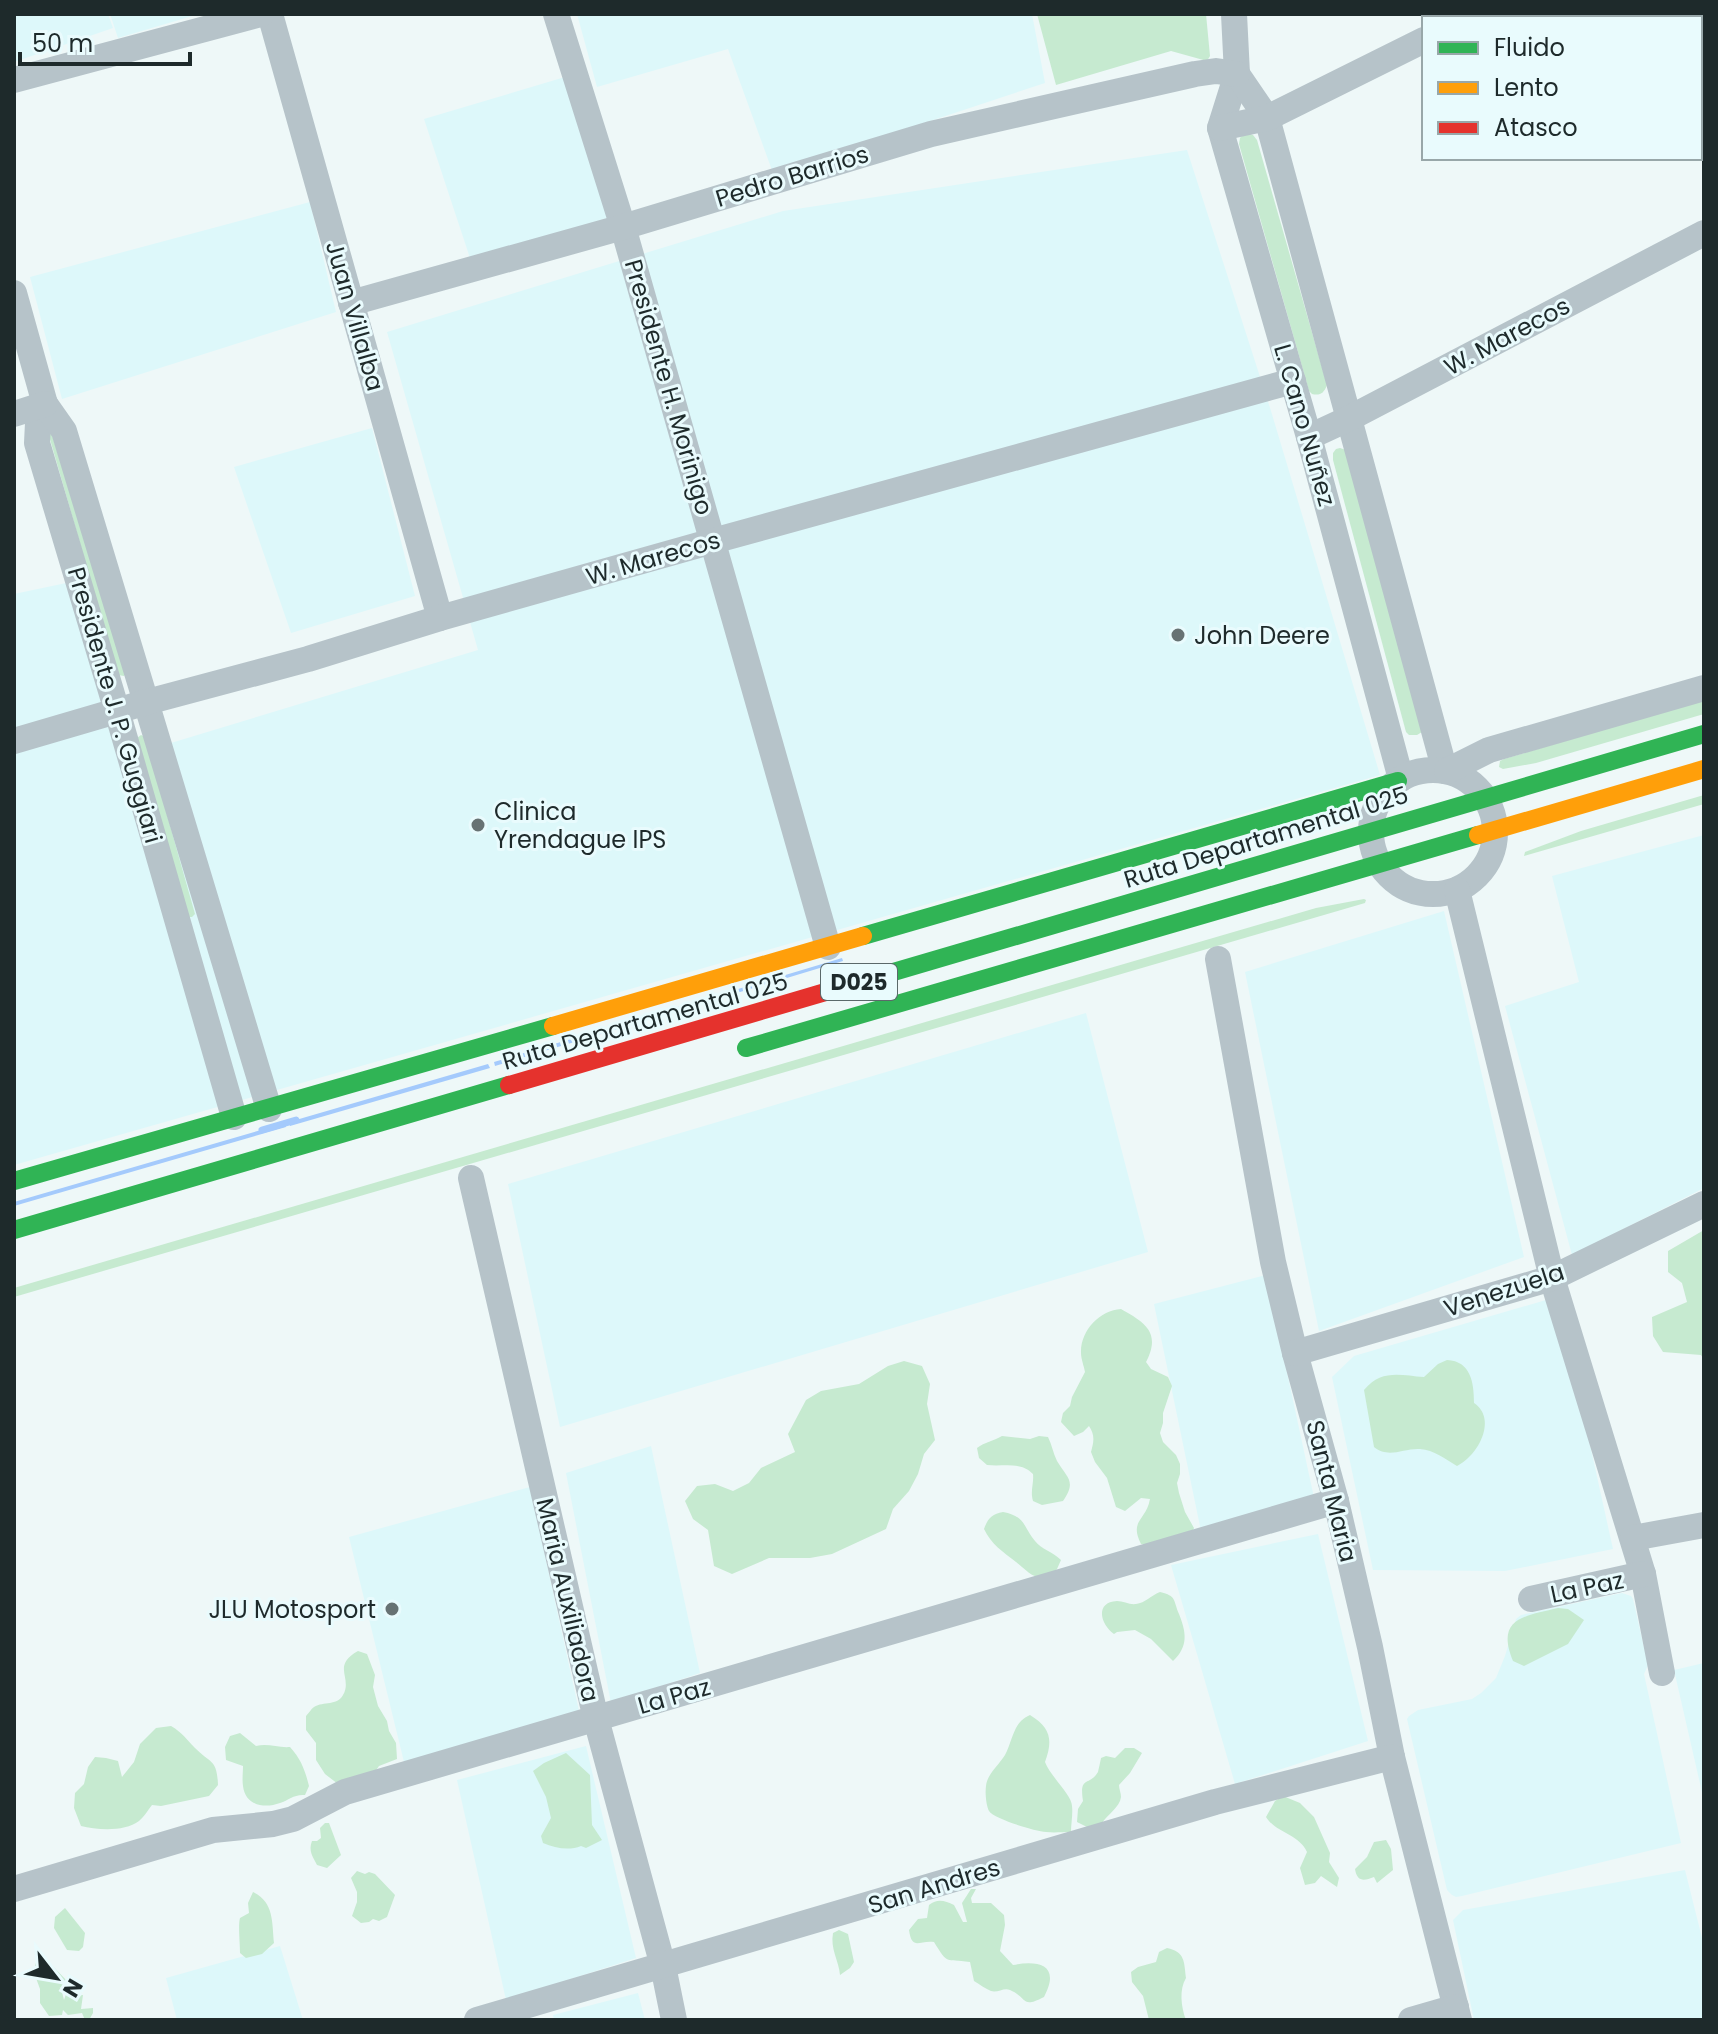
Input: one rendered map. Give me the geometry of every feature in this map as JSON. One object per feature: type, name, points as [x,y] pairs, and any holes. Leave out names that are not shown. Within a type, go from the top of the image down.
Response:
[{"type":"main road","name":"Ruta Departamental 025","points":[[14,1230],[1704,734]]},
{"type":"main road","name":"D025","points":[[732,1052],[1704,769]]},
{"type":"main road","points":[[14,1181],[1399,780]]},
{"type":"street","points":[[14,80],[261,14]]},
{"type":"street","name":"Juan Villalba","points":[[270,14],[440,618]]},
{"type":"street","name":"Presidente H. Morinigo","points":[[556,14],[623,227],[828,947]]},
{"type":"street","points":[[1234,14],[1237,74],[1220,128],[1267,118],[1422,41]]},
{"type":"street","name":"Pedro Barrios","points":[[351,303],[623,227],[931,134],[1195,74],[1216,71],[1237,74]]},
{"type":"street","name":"L. Cano Nuñez","points":[[1237,74],[1267,118],[1446,771]]},
{"type":"street","name":"L. Cano Nuñez","points":[[1220,128],[1309,437],[1399,780]]},
{"type":"street","name":"W. Marecos","points":[[1309,437],[1704,233]]},
{"type":"street","name":"Presidente J. P. Guggiari","points":[[14,293],[45,404],[38,423],[37,443],[234,1117]]},
{"type":"street","name":"W. Marecos","points":[[14,741],[713,541],[1293,381]]},
{"type":"street","points":[[14,414],[45,404],[64,431],[269,1109]]},
{"type":"street","points":[[1446,771],[1489,750],[1704,688]]},
{"type":"street","points":[[1431,769],[1446,771],[1462,776],[1485,797],[1491,807],[1496,829],[1494,847],[1487,864],[1475,878],[1457,890],[1433,895],[1417,893],[1389,876],[1379,863],[1371,831],[1375,809],[1385,792],[1399,780],[1415,772],[1431,769]]},
{"type":"street","points":[[1457,890],[1552,1278],[1643,1574],[1662,1673]]},
{"type":"street","points":[[188,956],[221,947]]},
{"type":"street","name":"Santa Maria","points":[[1218,959],[1273,1262],[1336,1501],[1392,1757],[1457,2014]]},
{"type":"street","name":"Maria Auxiliadora","points":[[471,1178],[596,1719],[663,1966],[674,2020]]},
{"type":"street","name":"Venezuela","points":[[1295,1353],[1552,1278],[1704,1204]]},
{"type":"street","name":"La Paz","points":[[14,1889],[213,1830],[293,1819],[345,1792],[1336,1501]]},
{"type":"street","name":"La Paz","points":[[1633,1538],[1704,1525]]},
{"type":"street","name":"La Paz","points":[[1531,1599],[1643,1574]]},
{"type":"street","name":"San Andres","points":[[477,2020],[1215,1802],[1392,1757]]},
{"type":"street","points":[[1411,2020],[1457,2014]]},
{"type":"shaded area","points":[[14,14],[108,14],[113,28],[14,62]]},
{"type":"shaded area","points":[[110,14],[199,14],[118,38]]},
{"type":"shaded area","points":[[577,14],[1032,14],[1045,83],[773,173],[728,49],[597,87]]},
{"type":"shaded area","points":[[565,77],[613,216],[472,264],[424,119]]},
{"type":"shaded area","points":[[1187,150],[1271,411],[1380,775],[14,1165],[14,594],[71,582],[128,756],[478,650],[387,332],[783,211]]},
{"type":"shaded area","points":[[310,202],[336,312],[62,399],[30,277]]},
{"type":"shaded area","points":[[372,428],[415,596],[291,633],[234,467]]},
{"type":"shaded area","points":[[1704,835],[1704,1188],[1572,1255],[1505,1006],[1579,982],[1552,876]]},
{"type":"shaded area","points":[[1444,911],[1524,1257],[1319,1331],[1245,972]]},
{"type":"shaded area","points":[[1086,1013],[1148,1252],[560,1427],[508,1184]]},
{"type":"shaded area","points":[[1266,1275],[1316,1507],[1201,1531],[1154,1304]]},
{"type":"shaded area","points":[[1546,1300],[1560,1309],[1613,1549],[1505,1571],[1373,1570],[1332,1377],[1354,1356]]},
{"type":"shaded area","points":[[651,1446],[700,1673],[611,1703],[566,1473]]},
{"type":"shaded area","points":[[530,1487],[579,1711],[404,1762],[349,1537]]},
{"type":"shaded area","points":[[1318,1534],[1368,1741],[1235,1784],[1171,1565]]},
{"type":"shaded area","points":[[1622,1593],[1633,1599],[1648,1665],[1644,1674],[1681,1843],[1462,1896],[1452,1895],[1447,1890],[1407,1719],[1418,1710],[1472,1699],[1481,1693],[1496,1678],[1516,1619],[1521,1615]]},
{"type":"shaded area","points":[[1704,1663],[1704,1801],[1674,1670]]},
{"type":"shaded area","points":[[586,1746],[636,1958],[506,2000],[457,1780]]},
{"type":"shaded area","points":[[1685,1870],[1704,1946],[1704,2020],[1474,2020],[1453,1920],[1463,1910]]},
{"type":"shaded area","points":[[280,1946],[303,2020],[177,2020],[166,1978]]},
{"type":"shaded area","points":[[638,1993],[645,2020],[554,2020],[553,2015]]},
{"type":"green space","points":[[1037,14],[1206,14],[1210,56],[1207,61],[1171,51],[1056,85]]},
{"type":"green space","points":[[1247,133],[1257,140],[1327,385],[1319,394],[1309,391],[1239,144],[1240,138]]},
{"type":"green space","points":[[49,425],[126,673],[124,676],[118,675],[47,429]]},
{"type":"green space","points":[[1340,448],[1346,450],[1422,732],[1417,735],[1406,732],[1333,460],[1333,453]]},
{"type":"green space","points":[[1704,700],[1704,714],[1536,763],[1503,769],[1499,767],[1504,759]]},
{"type":"green space","points":[[141,735],[145,737],[195,914],[192,917],[188,917],[137,738]]},
{"type":"green space","points":[[1704,795],[1704,804],[1524,856],[1525,852],[1581,831]]},
{"type":"green space","points":[[1364,899],[1365,903],[14,1297],[14,1288],[1316,908]]},
{"type":"green space","points":[[1704,1230],[1704,1360],[1701,1355],[1663,1352],[1653,1336],[1652,1317],[1687,1302],[1682,1283],[1668,1272],[1668,1251]]},
{"type":"green space","points":[[1121,1309],[1138,1319],[1148,1330],[1152,1343],[1146,1362],[1151,1369],[1168,1377],[1172,1386],[1160,1433],[1180,1464],[1179,1493],[1194,1528],[1190,1537],[1162,1544],[1141,1544],[1138,1536],[1138,1525],[1150,1499],[1141,1498],[1125,1511],[1116,1507],[1107,1478],[1091,1452],[1093,1438],[1089,1426],[1074,1436],[1061,1422],[1085,1372],[1081,1353],[1084,1337],[1099,1318]]},
{"type":"green space","points":[[1447,1360],[1461,1364],[1470,1374],[1474,1403],[1484,1418],[1482,1437],[1472,1454],[1457,1466],[1425,1450],[1391,1453],[1374,1447],[1364,1390],[1384,1376],[1424,1377]]},
{"type":"green space","points":[[904,1361],[922,1366],[930,1384],[927,1404],[935,1440],[924,1454],[909,1491],[893,1509],[886,1529],[832,1554],[810,1558],[769,1558],[732,1574],[714,1566],[708,1530],[693,1519],[685,1501],[697,1486],[715,1484],[733,1491],[749,1483],[761,1468],[795,1452],[788,1434],[806,1400],[821,1391],[859,1384],[888,1366]]},
{"type":"green space","points":[[1002,1436],[1048,1437],[1070,1484],[1063,1501],[1042,1505],[1033,1501],[1033,1474],[1028,1470],[1017,1466],[987,1465],[979,1458],[977,1448]]},
{"type":"green space","points":[[1003,1512],[1020,1519],[1038,1544],[1061,1560],[1050,1577],[1031,1574],[990,1539],[984,1529],[993,1515]]},
{"type":"green space","points":[[1160,1592],[1174,1599],[1184,1633],[1182,1650],[1173,1661],[1151,1639],[1135,1630],[1114,1634],[1105,1625],[1102,1614],[1105,1605],[1110,1602],[1136,1604]]},
{"type":"green space","points":[[1558,1608],[1568,1609],[1584,1620],[1568,1644],[1524,1666],[1513,1661],[1508,1636],[1516,1621]]},
{"type":"green space","points":[[358,1651],[367,1654],[375,1675],[373,1687],[378,1706],[396,1743],[397,1759],[379,1766],[374,1773],[338,1784],[325,1774],[316,1760],[316,1743],[306,1730],[306,1716],[314,1707],[334,1702],[343,1695],[346,1683],[344,1667],[350,1656]]},
{"type":"green space","points":[[1030,1715],[1048,1735],[1045,1762],[1071,1802],[1071,1832],[1046,1832],[1024,1827],[998,1818],[989,1811],[987,1782],[1005,1755],[1020,1722]]},
{"type":"green space","points":[[171,1726],[215,1766],[218,1785],[209,1796],[152,1805],[139,1821],[126,1827],[103,1829],[81,1826],[74,1808],[75,1793],[84,1784],[88,1767],[95,1757],[118,1761],[122,1777],[134,1762],[140,1744],[156,1728]]},
{"type":"green space","points":[[240,1733],[256,1746],[290,1747],[306,1775],[309,1786],[305,1795],[268,1806],[256,1804],[247,1798],[243,1786],[243,1766],[226,1760],[225,1747],[230,1736]]},
{"type":"green space","points":[[1125,1748],[1134,1748],[1142,1753],[1119,1785],[1121,1797],[1118,1804],[1102,1823],[1087,1827],[1077,1822],[1084,1784],[1098,1772],[1101,1758],[1115,1758]]},
{"type":"green space","points":[[566,1753],[590,1775],[592,1825],[602,1840],[586,1848],[552,1846],[543,1843],[541,1836],[551,1818],[546,1797],[533,1771]]},
{"type":"green space","points":[[1283,1796],[1300,1803],[1314,1817],[1330,1853],[1329,1862],[1339,1878],[1337,1887],[1321,1876],[1315,1883],[1305,1885],[1300,1868],[1307,1852],[1299,1841],[1266,1817],[1275,1801]]},
{"type":"green space","points":[[329,1823],[341,1855],[327,1868],[317,1865],[311,1848],[312,1841],[321,1838],[320,1828]]},
{"type":"green space","points":[[1386,1840],[1391,1849],[1393,1870],[1377,1883],[1374,1877],[1359,1878],[1355,1869],[1367,1857],[1374,1842]]},
{"type":"green space","points":[[357,1871],[375,1874],[395,1895],[387,1917],[361,1923],[352,1916],[357,1892],[351,1878]]},
{"type":"green space","points":[[971,1889],[976,1889],[972,1903],[991,1903],[1004,1915],[1000,1951],[1013,1965],[1039,1964],[1049,1971],[1049,1986],[1044,1997],[1028,2002],[1008,1989],[991,1991],[974,1981],[970,1962],[948,1960],[934,1942],[917,1943],[912,1940],[909,1930],[918,1919],[927,1918],[929,1905],[935,1901],[954,1905],[963,1922],[967,1922],[962,1903]]},
{"type":"green space","points":[[253,1892],[268,1907],[274,1943],[262,1954],[246,1958],[240,1953],[239,1921],[249,1913],[248,1903]]},
{"type":"green space","points":[[65,1908],[85,1933],[83,1947],[79,1951],[67,1950],[54,1928],[55,1917]]},
{"type":"green space","points":[[839,1930],[848,1934],[854,1962],[840,1975],[832,1939],[833,1933]]},
{"type":"green space","points":[[1167,1948],[1177,1952],[1184,1962],[1186,1978],[1182,1998],[1186,2020],[1149,2020],[1143,1996],[1132,1982],[1131,1972],[1156,1962],[1159,1952]]},
{"type":"green space","points":[[38,1958],[46,1959],[67,1981],[61,1988],[64,2000],[66,1994],[74,1991],[76,1996],[83,1995],[81,2009],[93,2008],[89,2020],[85,2020],[82,2013],[68,2015],[63,2010],[62,2015],[49,2016],[40,2003],[35,1965]]},
{"type":"water","points":[[842,958],[843,961],[495,1066],[494,1062]]},
{"type":"water","points":[[488,1064],[490,1068],[290,1126],[289,1122]]},
{"type":"water","points":[[285,1123],[286,1127],[14,1206],[14,1202]]},
{"type":"waterway","points":[[262,1130],[296,1120]]},
{"type":"traffic: fast","points":[[839,988],[1704,734]]},
{"type":"traffic: fast","points":[[863,936],[1398,781]]},
{"type":"traffic: fast","points":[[746,1048],[1478,835]]},
{"type":"traffic: fast","points":[[14,1181],[553,1026]]},
{"type":"traffic: fast","points":[[14,1230],[509,1085]]},
{"type":"traffic: slow","points":[[1478,835],[1704,769]]},
{"type":"traffic: slow","points":[[553,1026],[863,936]]},
{"type":"traffic: jam","points":[[509,1085],[839,988]]},
{"type":"place","name":"John Deere","points":[[1178,635]]},
{"type":"place","name":"Clinica Yrendague IPS","points":[[478,825]]},
{"type":"place","name":"JLU Motosport","points":[[392,1609]]}]
